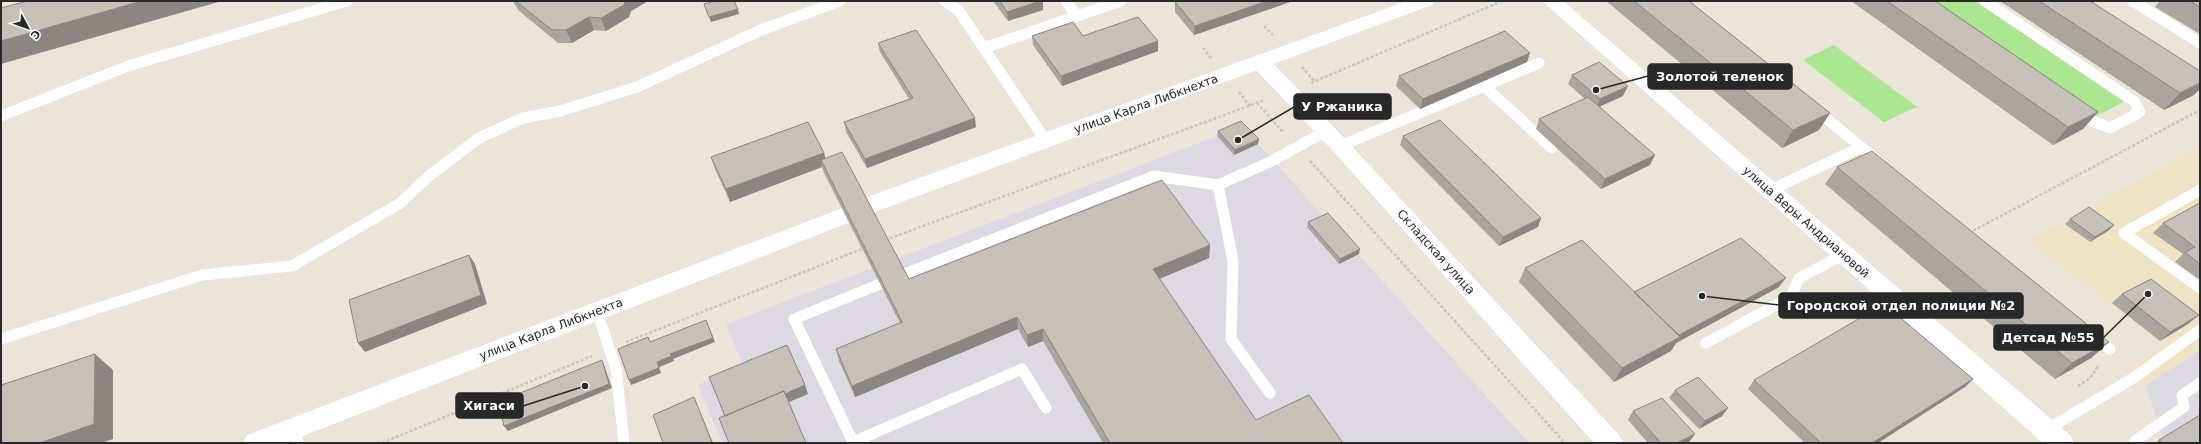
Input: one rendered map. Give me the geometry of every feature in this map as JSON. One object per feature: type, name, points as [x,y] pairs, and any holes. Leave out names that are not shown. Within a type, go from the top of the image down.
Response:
[{"type":"main road","name":"улица Карла Либкнехта","points":[[867,206],[1261,63],[1425,1]]},
{"type":"main road","name":"улица Веры Андриановой","points":[[1551,1],[2053,437]]},
{"type":"main road","name":"Складская улица","points":[[1261,63],[1333,139],[1610,443]]},
{"type":"main road","name":"улица Карла Либкнехта","points":[[256,443],[296,435],[597,311],[845,215]]},
{"type":"lane","points":[[1,116],[128,66],[347,1]]},
{"type":"lane","points":[[1,339],[202,276],[292,266],[399,204],[429,176],[479,138],[523,118],[560,111],[636,87],[761,30],[840,1]]},
{"type":"lane","points":[[945,1],[959,11],[1046,141]]},
{"type":"lane","points":[[1066,1],[1076,15]]},
{"type":"lane","points":[[984,48],[1076,15],[1121,1]]},
{"type":"lane","points":[[1985,1],[2134,101],[2140,112],[2110,128],[2092,121],[2072,108]]},
{"type":"lane","points":[[2133,1],[2200,43]]},
{"type":"lane","points":[[902,275],[1154,176],[1218,184],[1272,160],[1296,146],[1333,139],[1484,86],[1539,63]]},
{"type":"lane","points":[[1484,86],[1552,148]]},
{"type":"lane","points":[[1807,102],[1891,171]]},
{"type":"lane","points":[[1769,191],[1861,147]]},
{"type":"lane","points":[[1218,184],[1233,261],[1231,339],[1270,393]]},
{"type":"lane","points":[[2200,190],[2124,233],[2200,288]]},
{"type":"lane","points":[[1706,343],[1791,297],[1799,278],[1842,255]]},
{"type":"lane","points":[[880,284],[794,319],[854,442],[1022,369],[1046,408]]},
{"type":"lane","points":[[597,311],[616,369],[624,443]]},
{"type":"lane","points":[[2086,328],[2110,349]]},
{"type":"lane","points":[[2053,437],[2200,330]]},
{"type":"lane","points":[[2136,443],[2135,441],[2184,407],[2182,395],[2200,383]]},
{"type":"path","points":[[884,240],[1288,92],[1502,1]]},
{"type":"path","points":[[1257,103],[1565,443]]},
{"type":"path","points":[[1969,233],[2200,110]]},
{"type":"path","points":[[2077,387],[2090,378],[2110,349]]},
{"type":"shaded area","points":[[1217,136],[1234,155],[1258,144],[1529,443],[722,443],[698,385],[743,365],[726,324]]},
{"type":"shaded area","points":[[2200,147],[2200,350],[2146,385],[2127,370],[2164,346],[2028,241]]},
{"type":"shaded area","points":[[2200,350],[2200,443],[2164,443],[2146,385]]},
{"type":"green space","points":[[1928,1],[1975,1],[2124,102],[2096,116]]},
{"type":"green space","points":[[1834,45],[1917,107],[1884,122],[1803,60]]},
{"type":"building","points":[[28,1],[142,1],[1,41],[1,8]]},
{"type":"building","points":[[516,1],[625,1],[624,5],[601,18],[589,17],[566,30],[552,30]]},
{"type":"building","points":[[716,1],[734,1],[738,9],[709,17],[704,4]]},
{"type":"building","points":[[1000,1],[1040,1],[1007,12]]},
{"type":"building","points":[[1267,1],[1195,26],[1175,2]]},
{"type":"building","points":[[1634,1],[1689,1],[1830,113],[1793,130]]},
{"type":"building","points":[[1887,1],[1935,1],[2098,112],[2068,127]]},
{"type":"building","points":[[2039,1],[2090,1],[2200,71],[2200,83],[2180,93]]},
{"type":"building","points":[[2190,1],[2200,1],[2200,7]]},
{"type":"building","points":[[1138,17],[1158,41],[1061,76],[1032,36],[1073,22],[1083,36]]},
{"type":"building","points":[[916,30],[975,118],[865,159],[844,122],[913,98],[878,43]]},
{"type":"building","points":[[1505,31],[1530,53],[1423,99],[1399,76]]},
{"type":"building","points":[[1599,62],[1628,86],[1600,99],[1572,75]]},
{"type":"building","points":[[1588,97],[1655,155],[1605,179],[1539,119]]},
{"type":"building","points":[[1440,120],[1541,218],[1503,237],[1403,136]]},
{"type":"building","points":[[1241,121],[1259,139],[1235,150],[1218,131]]},
{"type":"building","points":[[808,122],[824,153],[726,189],[711,157]]},
{"type":"building","points":[[1872,151],[2109,342],[2072,363],[1837,167]]},
{"type":"building","points":[[842,152],[909,279],[1162,180],[1210,245],[1153,269],[1256,420],[1309,395],[1343,443],[1110,443],[1043,329],[1027,335],[1017,317],[852,386],[836,349],[902,322],[821,160]]},
{"type":"building","points":[[2200,203],[2200,264],[2185,252],[2195,247],[2163,223]]},
{"type":"building","points":[[2089,207],[2114,225],[2095,237],[2070,219]]},
{"type":"building","points":[[1328,213],[1360,249],[1340,259],[1308,222]]},
{"type":"building","points":[[1741,238],[1786,278],[1679,335],[1634,292]]},
{"type":"building","points":[[1582,240],[1680,337],[1622,368],[1525,268]]},
{"type":"building","points":[[469,255],[481,295],[358,343],[349,300]]},
{"type":"building","points":[[2151,279],[2199,315],[2170,332],[2122,294]]},
{"type":"building","points":[[1884,304],[1973,379],[1872,443],[1821,443],[1754,380]]},
{"type":"building","points":[[706,320],[713,338],[670,354],[672,356],[657,362],[659,368],[629,380],[618,349],[648,337],[650,342]]},
{"type":"building","points":[[787,345],[805,385],[785,394],[784,391],[725,416],[709,377]]},
{"type":"building","points":[[95,354],[94,424],[40,443],[1,443],[1,385]]},
{"type":"building","points":[[602,360],[609,384],[504,426],[498,402]]},
{"type":"building","points":[[1698,377],[1728,408],[1705,421],[1675,390]]},
{"type":"building","points":[[784,391],[806,443],[729,443],[719,418]]},
{"type":"building","points":[[694,397],[712,443],[663,443],[653,415]]},
{"type":"building","points":[[1662,398],[1695,434],[1677,443],[1661,443],[1633,411]]},
{"type":"building","points":[[2200,415],[2200,443],[2163,443],[2159,440]]},
{"type":"place","name":"Золотой теленок","points":[[1596,90]]},
{"type":"place","name":"У Ржаника","points":[[1238,140]]},
{"type":"place","name":"Детсад №55","points":[[2148,294]]},
{"type":"place","name":"Городской отдел полиции №2","points":[[1702,296]]},
{"type":"place","name":"Хигаси","points":[[585,386]]}]
